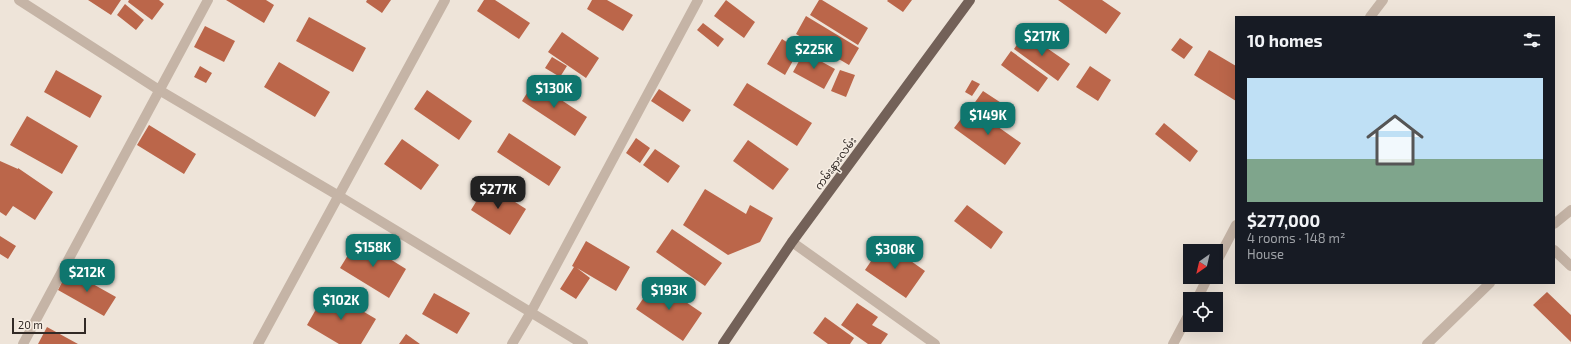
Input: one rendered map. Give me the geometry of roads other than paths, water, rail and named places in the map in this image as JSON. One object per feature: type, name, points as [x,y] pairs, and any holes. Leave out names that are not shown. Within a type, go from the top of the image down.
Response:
[{"type":"main road","name":"ကမ်းနားလမ်း","points":[[723,344],[792,242],[970,0]]},
{"type":"street","points":[[20,0],[159,90],[339,196],[583,344]]},
{"type":"street","points":[[22,344],[208,0]]},
{"type":"street","points":[[258,344],[445,0]]},
{"type":"street","points":[[512,344],[698,0]]},
{"type":"street","points":[[1371,16],[1383,0]]},
{"type":"street","points":[[1555,223],[1571,210]]},
{"type":"street","points":[[1223,250],[1235,227]]},
{"type":"street","points":[[792,242],[935,344]]},
{"type":"street","points":[[1555,251],[1571,266]]},
{"type":"street","points":[[1427,344],[1489,284]]},
{"type":"street","points":[[1173,344],[1183,325]]}]
